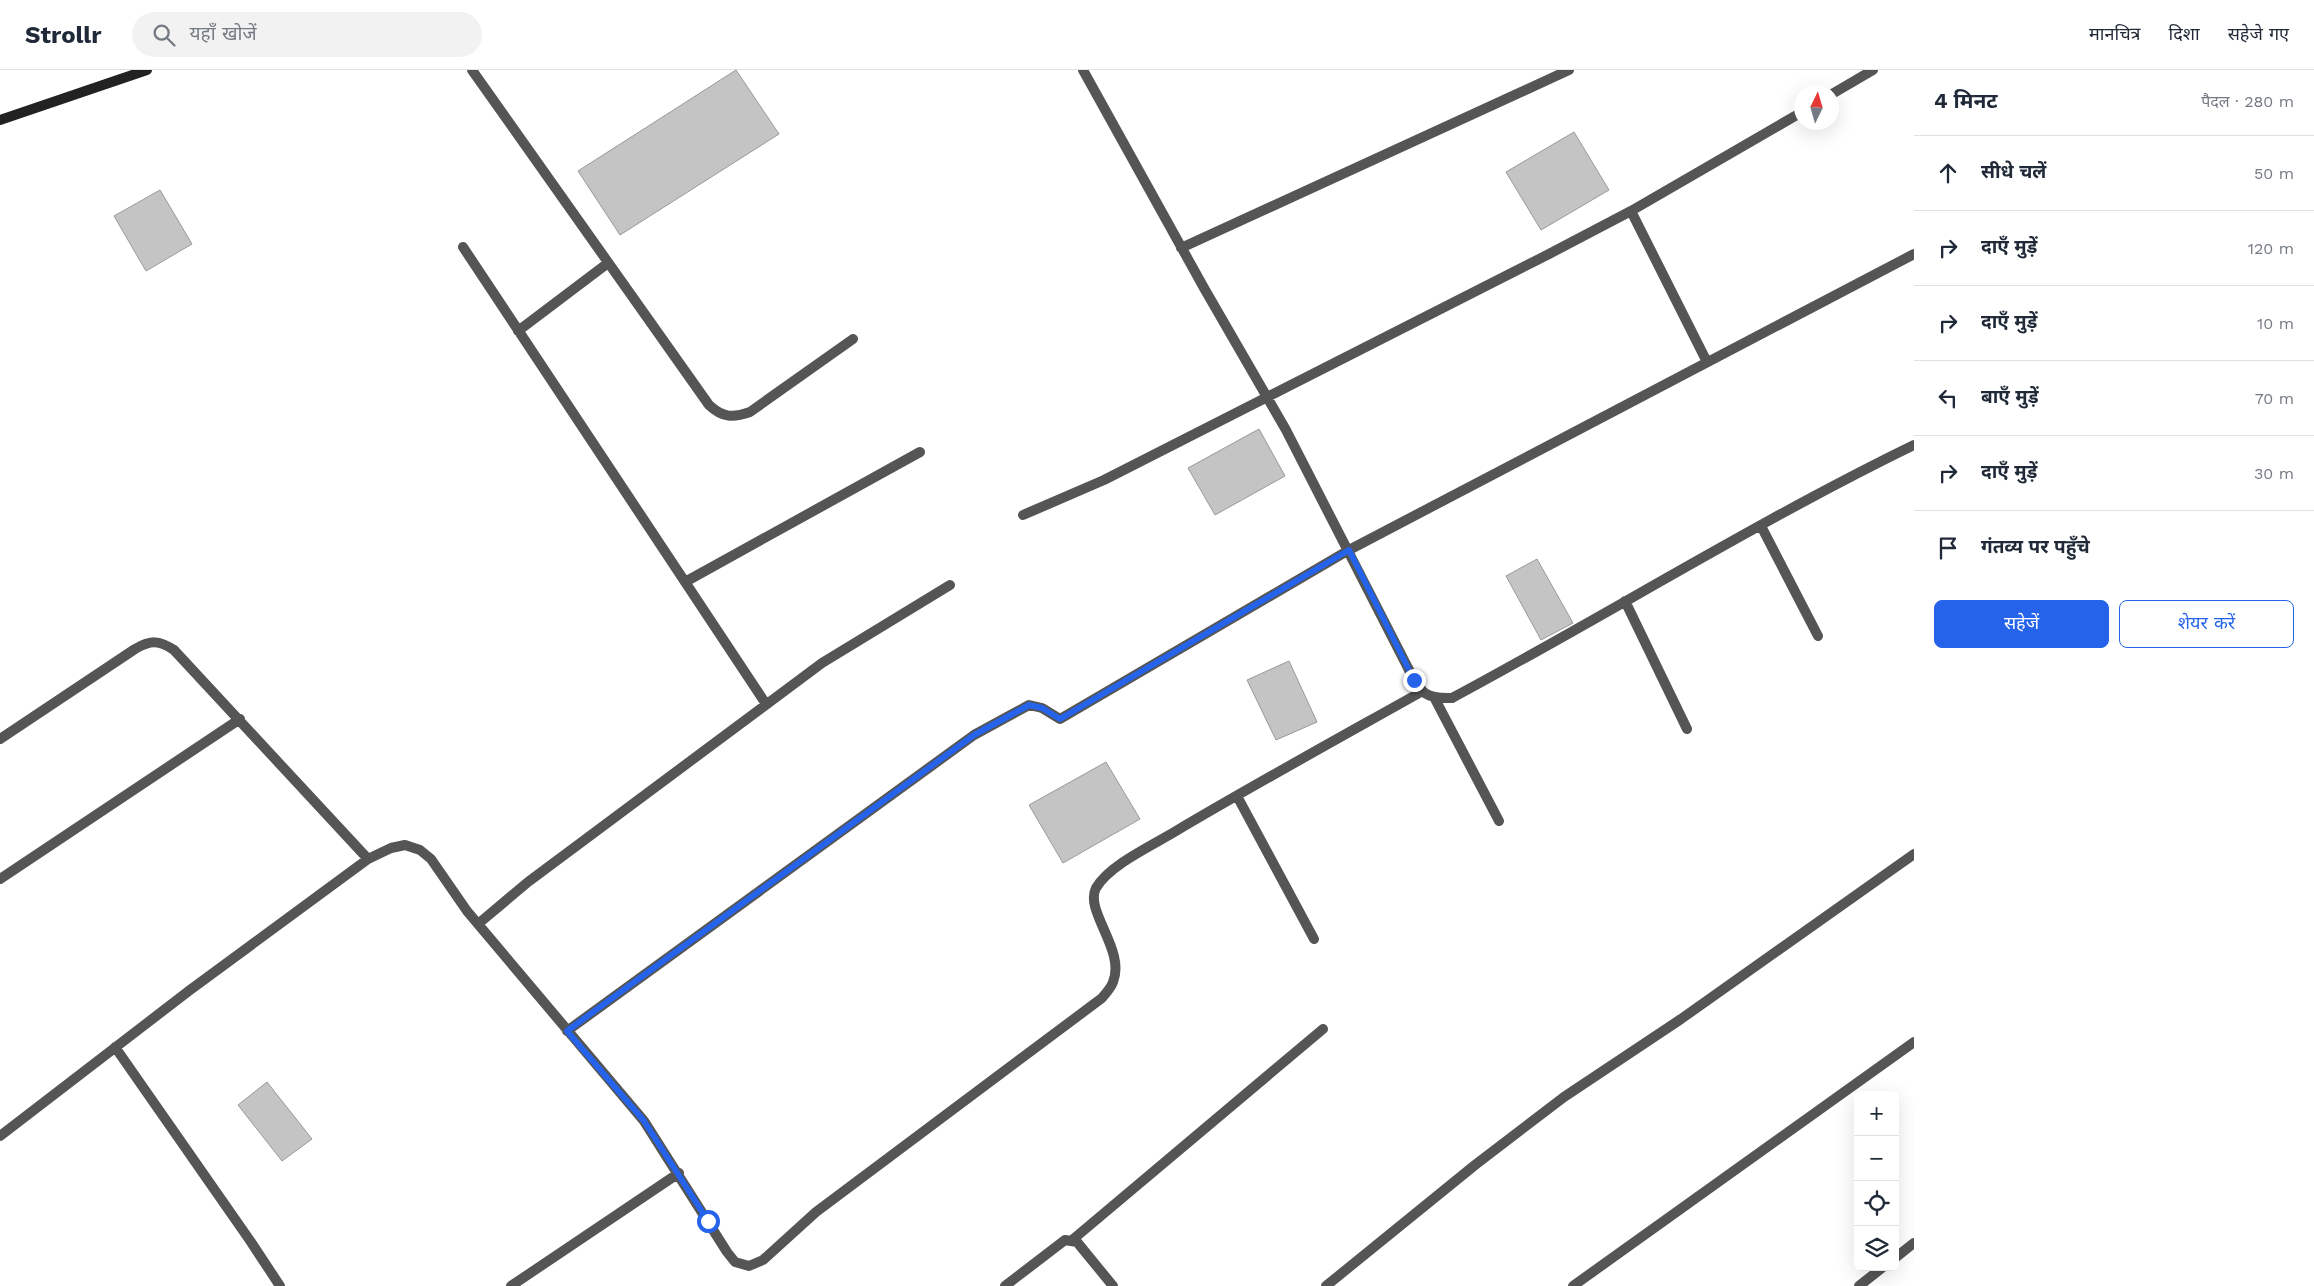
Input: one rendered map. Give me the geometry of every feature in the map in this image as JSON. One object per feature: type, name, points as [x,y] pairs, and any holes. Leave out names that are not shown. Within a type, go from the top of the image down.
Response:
[{"type":"street","points":[[0,120],[147,70]]},
{"type":"street","points":[[472,70],[709,405],[719,414],[734,418],[750,412],[853,338]]},
{"type":"street","points":[[1083,70],[1267,398],[1349,550],[1421,692],[1434,699],[1452,698],[1761,526],[1913,448]]},
{"type":"street","points":[[1182,248],[1569,70]]},
{"type":"street","points":[[1839,90],[1873,70]]},
{"type":"street","points":[[1023,516],[1104,480],[1631,211],[1794,117]]},
{"type":"street","points":[[1631,211],[1707,362]]},
{"type":"street","points":[[463,247],[766,704]]},
{"type":"street","points":[[567,1031],[974,735],[1029,705],[1042,708],[1060,719],[1349,550],[1914,254]]},
{"type":"street","points":[[518,331],[608,263]]},
{"type":"street","points":[[685,582],[920,452]]},
{"type":"street","points":[[1761,526],[1818,636]]},
{"type":"street","points":[[478,924],[528,882],[822,663],[950,586]]},
{"type":"street","points":[[1625,601],[1687,729]]},
{"type":"street","points":[[0,739],[148,642],[161,641],[174,650],[240,719],[368,859]]},
{"type":"street","points":[[0,1136],[114,1047],[368,859],[390,848],[405,845],[420,850],[431,859],[478,924],[644,1121],[679,1173],[726,1252],[735,1262],[749,1266],[763,1260],[816,1212],[1102,998],[1113,983],[1117,964],[1095,908],[1095,889],[1105,877],[1123,862],[1421,692]]},
{"type":"street","points":[[1434,699],[1499,820]]},
{"type":"street","points":[[0,879],[240,719]]},
{"type":"street","points":[[1237,796],[1314,939]]},
{"type":"street","points":[[1326,1286],[1468,1171],[1564,1097],[1681,1019],[1914,854]]},
{"type":"street","points":[[1071,1241],[1323,1029]]},
{"type":"street","points":[[1573,1286],[1914,1042]]},
{"type":"street","points":[[114,1047],[280,1286]]},
{"type":"street","points":[[511,1286],[679,1173]]},
{"type":"street","points":[[1005,1286],[1066,1240],[1077,1242],[1113,1286]]},
{"type":"street","points":[[1899,1255],[1914,1243]]},
{"type":"street","points":[[1859,1286],[1878,1271]]},
{"type":"building","points":[[736,70],[779,134],[620,235],[578,171]]},
{"type":"building","points":[[1574,132],[1609,190],[1541,230],[1506,172]]},
{"type":"building","points":[[160,190],[192,244],[146,271],[114,216]]},
{"type":"building","points":[[1259,429],[1285,476],[1215,515],[1188,468]]},
{"type":"building","points":[[1537,559],[1573,623],[1541,640],[1506,576]]},
{"type":"building","points":[[1289,661],[1317,722],[1276,740],[1247,680]]},
{"type":"building","points":[[1106,762],[1140,819],[1063,863],[1029,805]]},
{"type":"building","points":[[267,1082],[312,1139],[282,1161],[238,1105]]},
{"type":"route","points":[[708,1221],[644,1121],[567,1031],[974,735],[1029,705],[1042,708],[1060,719],[1349,550],[1414,680]]}]
